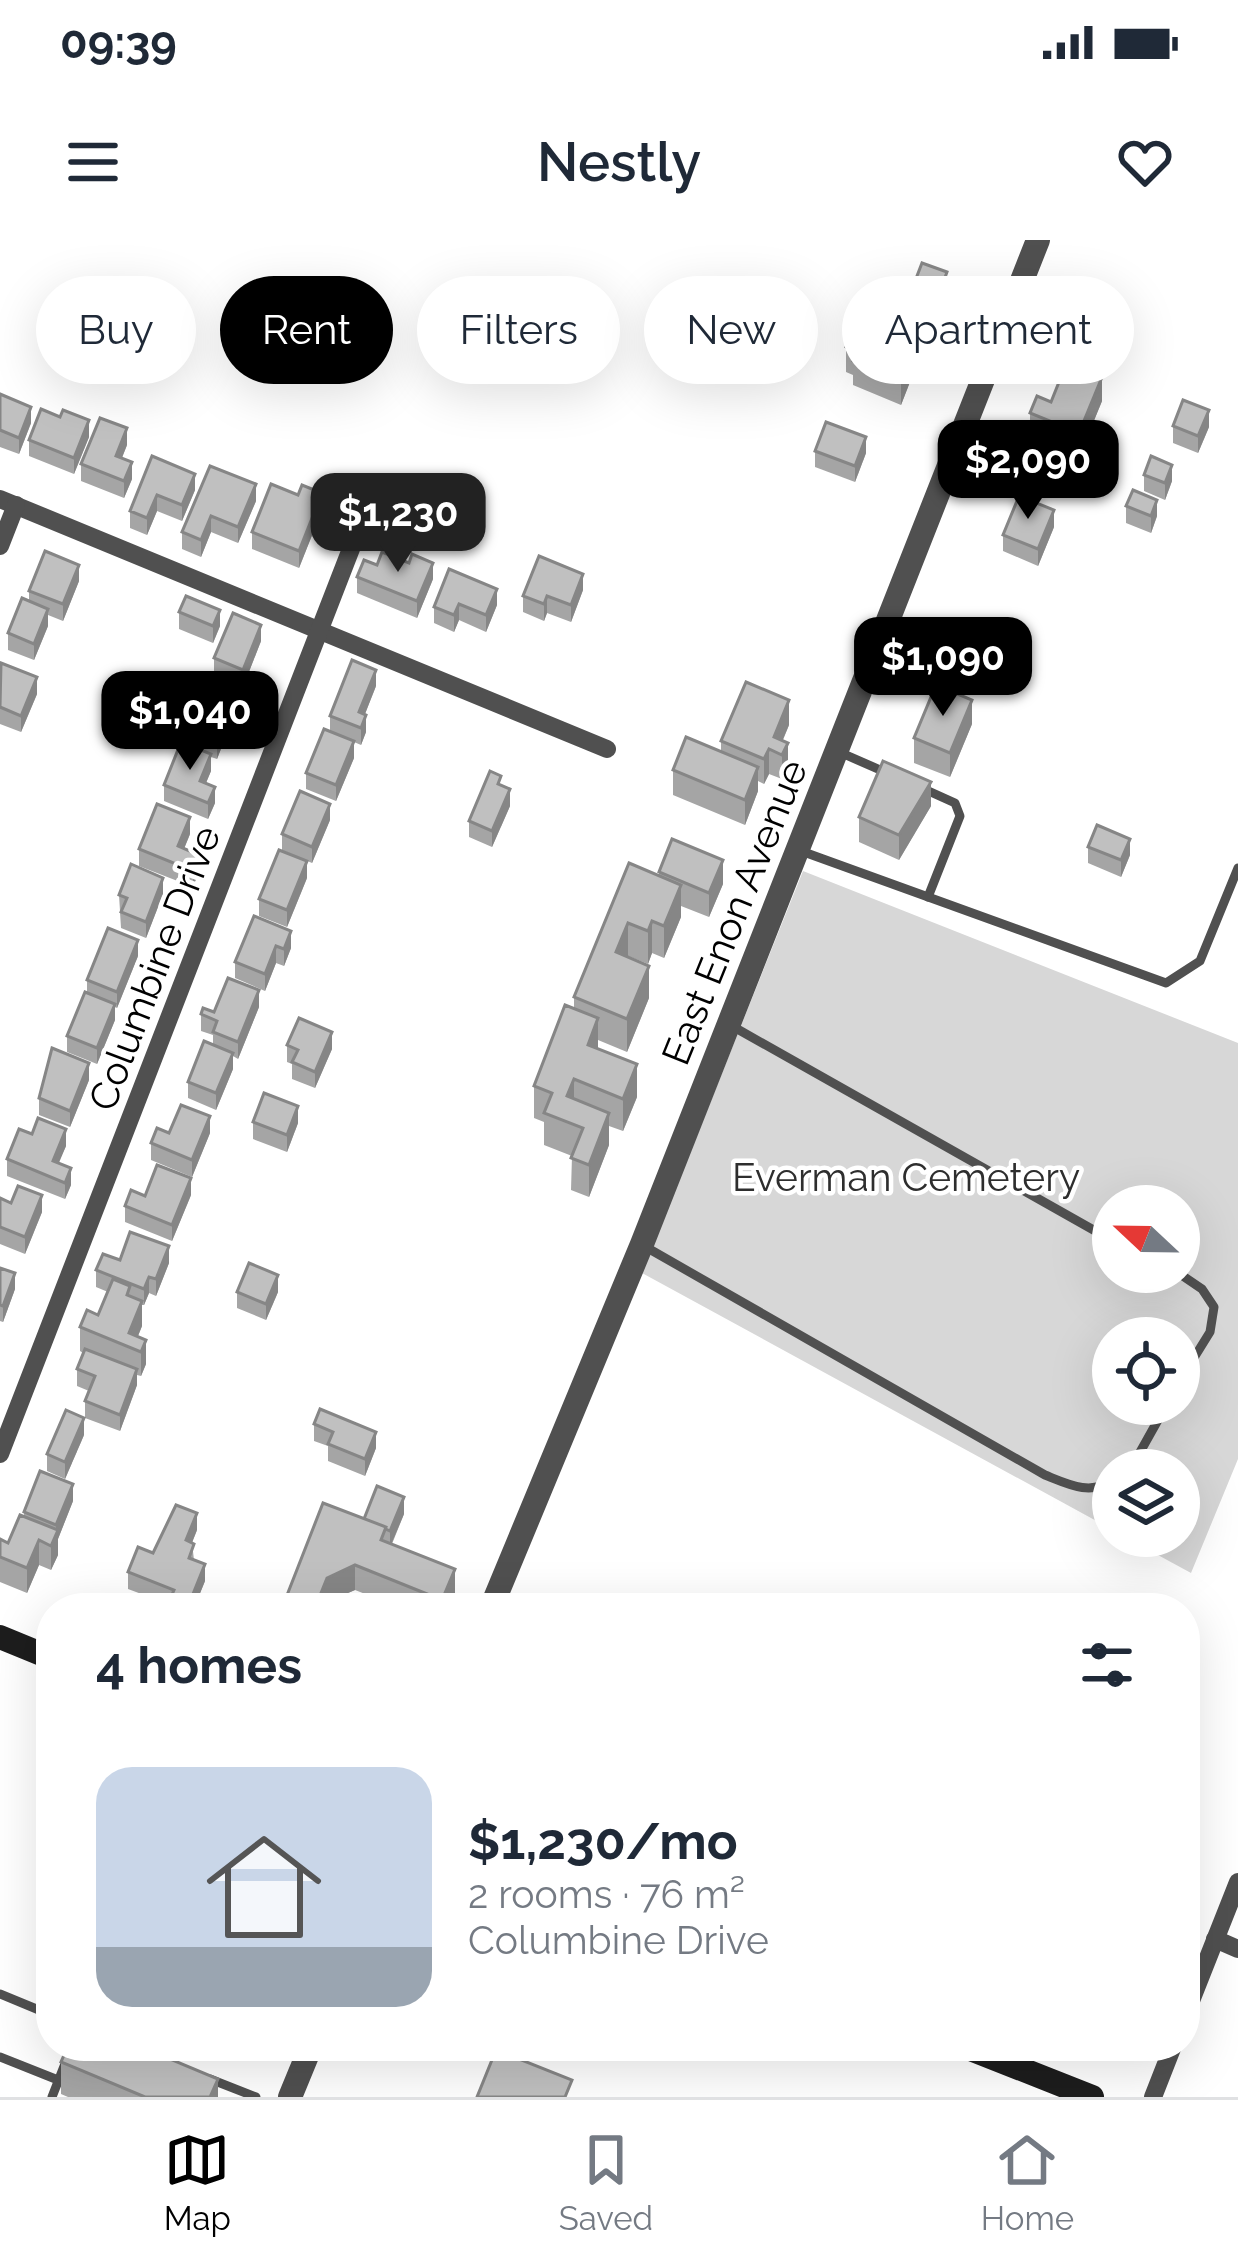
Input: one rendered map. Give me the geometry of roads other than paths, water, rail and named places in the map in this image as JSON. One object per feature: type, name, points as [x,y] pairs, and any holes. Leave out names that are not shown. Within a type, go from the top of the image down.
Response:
[{"type":"main road","points":[[0,1636],[36,1652]]},
{"type":"main road","points":[[1001,2061],[1092,2097]]},
{"type":"street","name":"East Enon Avenue","points":[[497,1593],[642,1244],[1038,240]]},
{"type":"street","points":[[0,546],[8,502],[608,749]]},
{"type":"street","name":"Columbine Drive","points":[[0,1454],[368,505]]},
{"type":"street","points":[[1200,1978],[1238,1882]]},
{"type":"street","points":[[1215,1940],[1238,1948]]},
{"type":"street","points":[[290,2097],[305,2061]]},
{"type":"street","points":[[1153,2097],[1167,2061]]},
{"type":"lane","points":[[837,751],[896,777]]},
{"type":"lane","points":[[916,785],[955,803],[960,816],[928,897]]},
{"type":"lane","points":[[798,850],[1166,983],[1200,961],[1238,868]]},
{"type":"lane","points":[[728,1023],[793,1055],[1092,1230]]},
{"type":"lane","points":[[642,1244],[1045,1475],[1092,1489]]},
{"type":"lane","points":[[1200,1288],[1214,1307],[1210,1332],[1200,1348]]},
{"type":"lane","points":[[0,1994],[36,2009]]},
{"type":"lane","points":[[0,2057],[58,2080]]},
{"type":"lane","points":[[52,2097],[65,2061]]},
{"type":"lane","points":[[205,2077],[256,2097]]},
{"type":"park label","name":"Everman Cemetery","points":[[906,1177]]}]
